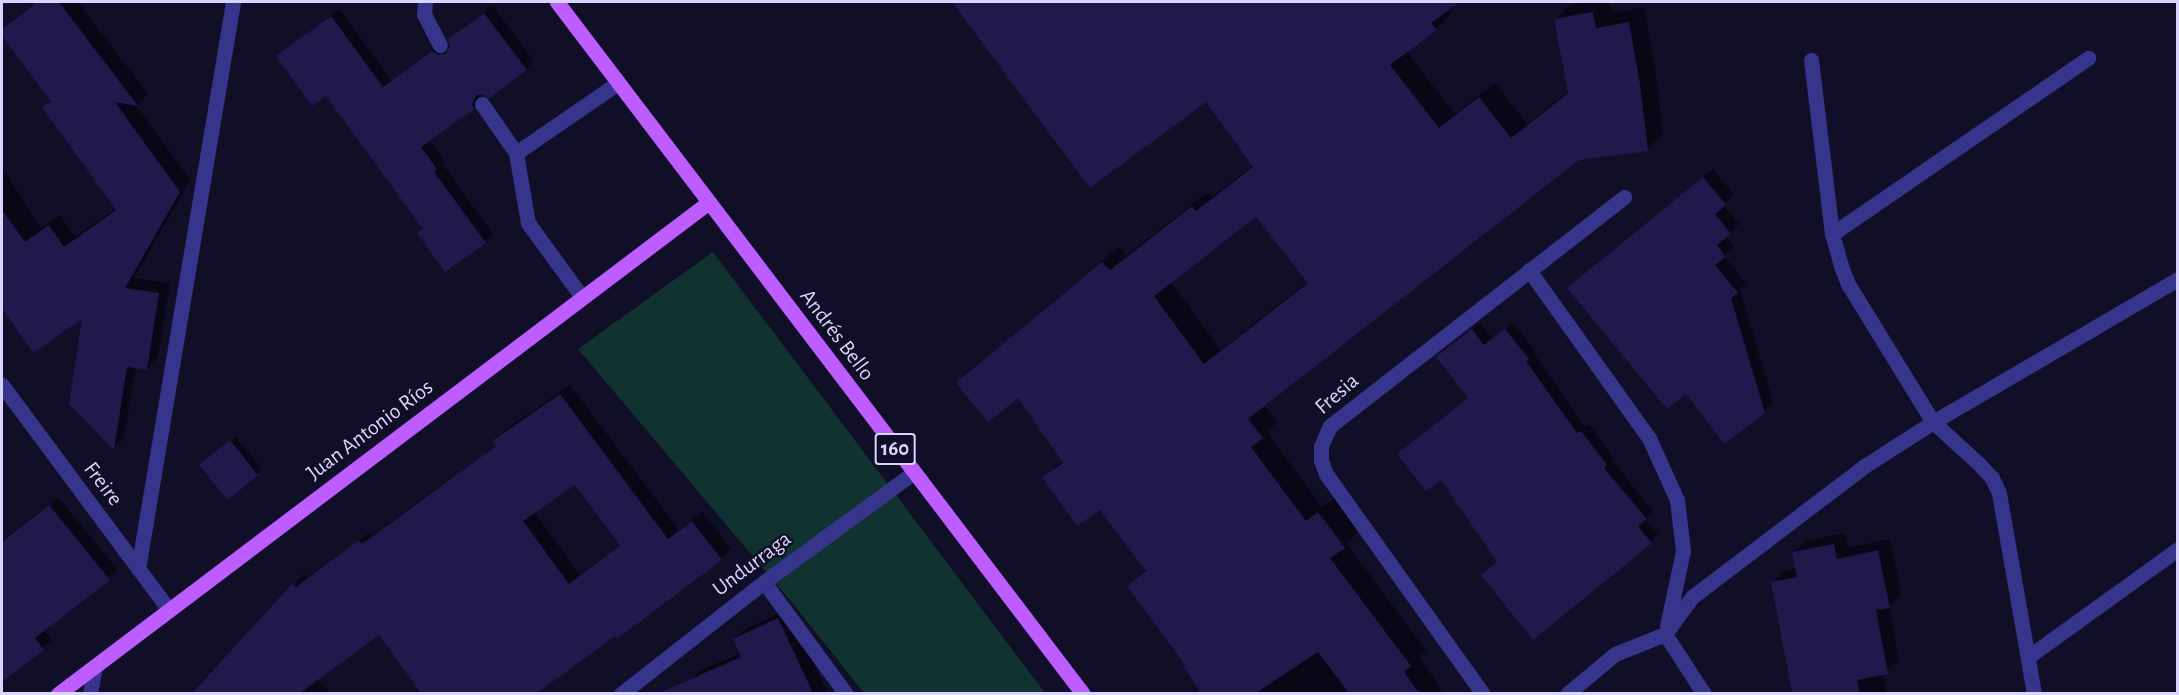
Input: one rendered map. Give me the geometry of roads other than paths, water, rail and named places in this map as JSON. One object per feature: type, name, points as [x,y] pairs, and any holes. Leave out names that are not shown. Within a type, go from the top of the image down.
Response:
[{"type":"main road","name":"Andrés Bello","points":[[558,2],[913,473],[1083,693]]},
{"type":"main road","name":"Juan Antonio Ríos","points":[[58,693],[709,202]]},
{"type":"street","points":[[138,569],[233,2]]},
{"type":"street","points":[[425,2],[424,14],[440,45]]},
{"type":"street","points":[[1832,234],[2088,58]]},
{"type":"street","points":[[1811,60],[1832,234],[1848,285],[1933,422],[1986,471],[1999,493],[2034,693]]},
{"type":"street","points":[[516,153],[618,83]]},
{"type":"street","points":[[482,104],[516,153],[528,224],[582,297]]},
{"type":"street","name":"Fresia","points":[[1483,693],[1326,474],[1321,460],[1321,446],[1330,426],[1624,197]]},
{"type":"street","points":[[1530,270],[1649,438],[1677,500],[1683,551],[1665,634],[1704,693]]},
{"type":"street","points":[[1567,693],[1616,654],[1665,634],[1692,597],[1863,467],[1933,422],[2178,279]]},
{"type":"street","name":"Freire","points":[[2,385],[169,610]]},
{"type":"street","name":"Undurraga","points":[[621,693],[764,582],[913,473]]},
{"type":"street","points":[[2028,657],[2178,549]]},
{"type":"street","points":[[764,582],[846,693]]},
{"type":"street","points":[[90,693],[95,666]]}]
